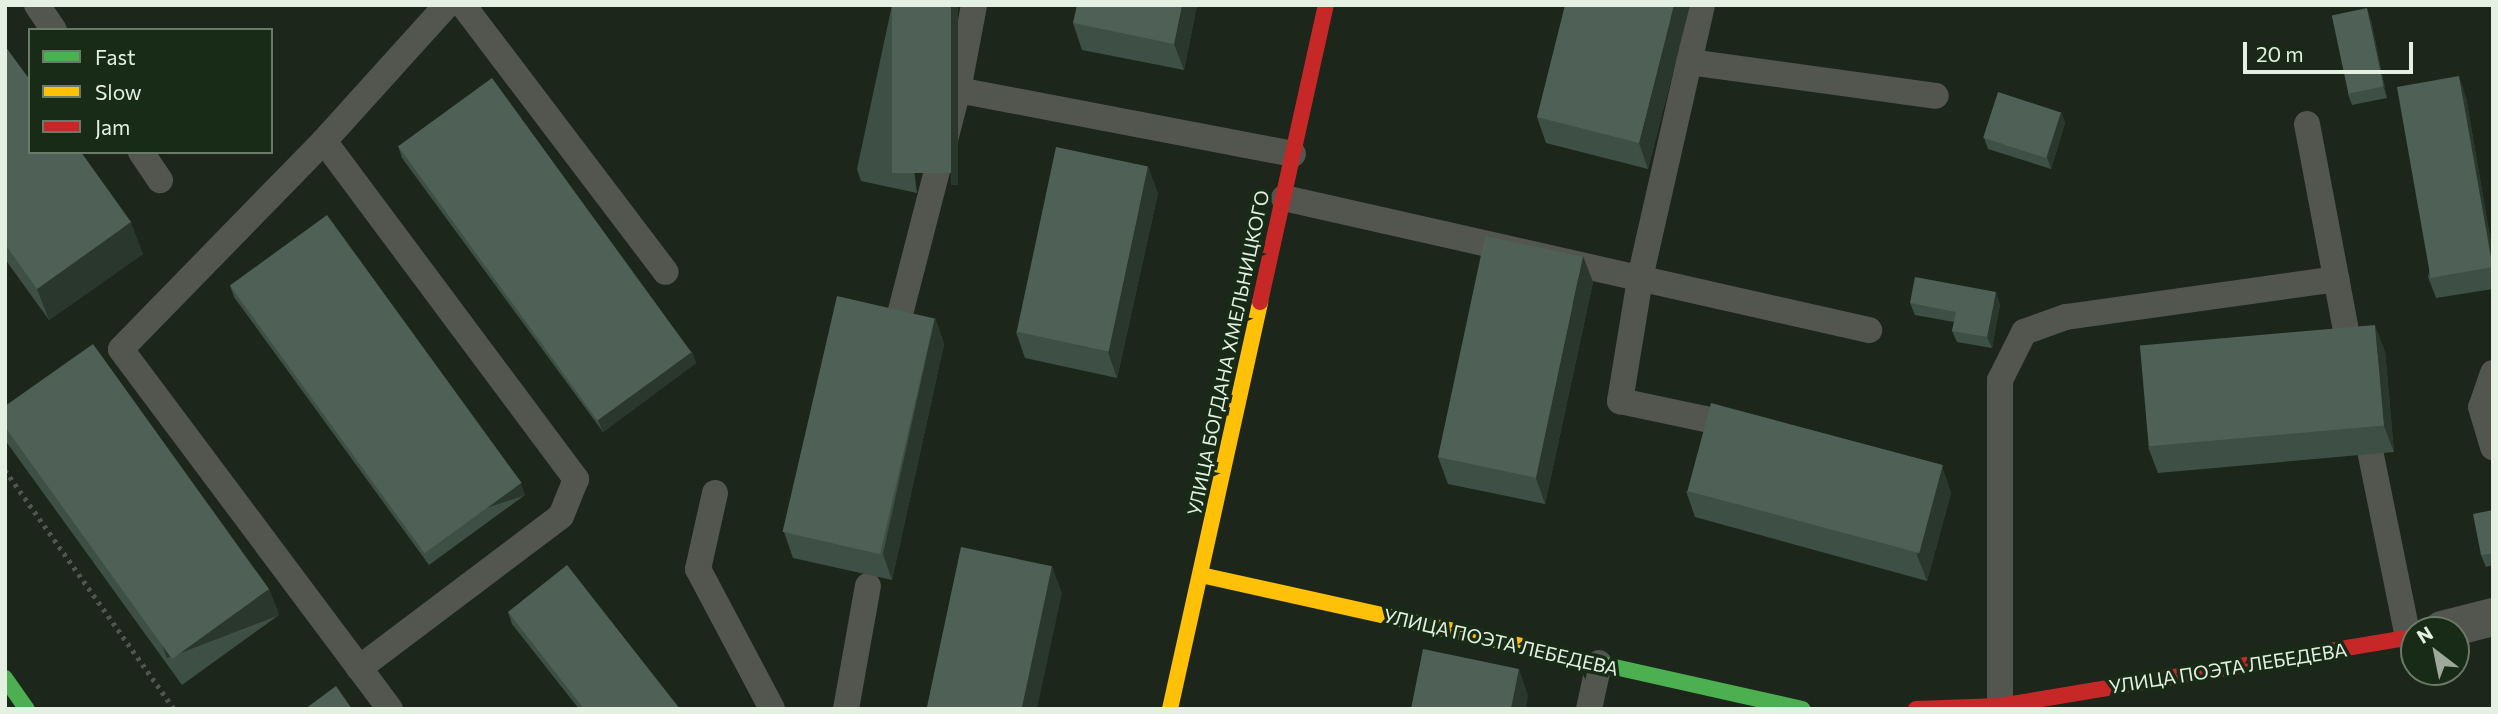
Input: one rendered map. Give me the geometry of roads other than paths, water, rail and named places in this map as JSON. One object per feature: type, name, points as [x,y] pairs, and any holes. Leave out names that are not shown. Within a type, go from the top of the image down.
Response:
[{"type":"street","name":"УЛИЦА БОГДАНА ХМЕЛЬНИЦКОГО","points":[[1170,709],[1326,5]]},
{"type":"street","name":"УЛИЦА ПОЭТА ЛЕБЕДЕВА","points":[[1201,575],[1598,663],[1760,704],[1802,709]]},
{"type":"street","name":"УЛИЦА ПОЭТА ЛЕБЕДЕВА","points":[[2470,623],[2493,617]]},
{"type":"street","name":"УЛИЦА ПОЭТА ЛЕБЕДЕВА","points":[[1916,709],[2000,706],[2400,639]]},
{"type":"street","points":[[5,678],[27,709]]},
{"type":"lane","points":[[37,5],[53,28]]},
{"type":"lane","points":[[390,709],[121,349],[324,141],[447,5]]},
{"type":"lane","points":[[463,5],[666,272]]},
{"type":"lane","points":[[900,313],[958,90],[974,5]]},
{"type":"lane","points":[[1702,5],[1640,279],[1619,401],[1767,432]]},
{"type":"lane","points":[[1689,62],[1936,96]]},
{"type":"lane","points":[[958,90],[1293,154]]},
{"type":"lane","points":[[2307,124],[2358,392],[2416,616]]},
{"type":"lane","points":[[324,141],[576,479],[561,516],[359,668]]},
{"type":"lane","points":[[142,154],[160,180]]},
{"type":"lane","points":[[1284,198],[1869,330]]},
{"type":"lane","points":[[2000,706],[2000,380],[2024,332],[2066,317],[2336,279]]},
{"type":"lane","points":[[2493,373],[2481,407],[2493,447]]},
{"type":"lane","points":[[715,493],[698,569],[772,709]]},
{"type":"lane","points":[[846,709],[868,586]]},
{"type":"lane","points":[[1589,709],[1598,663]]}]
